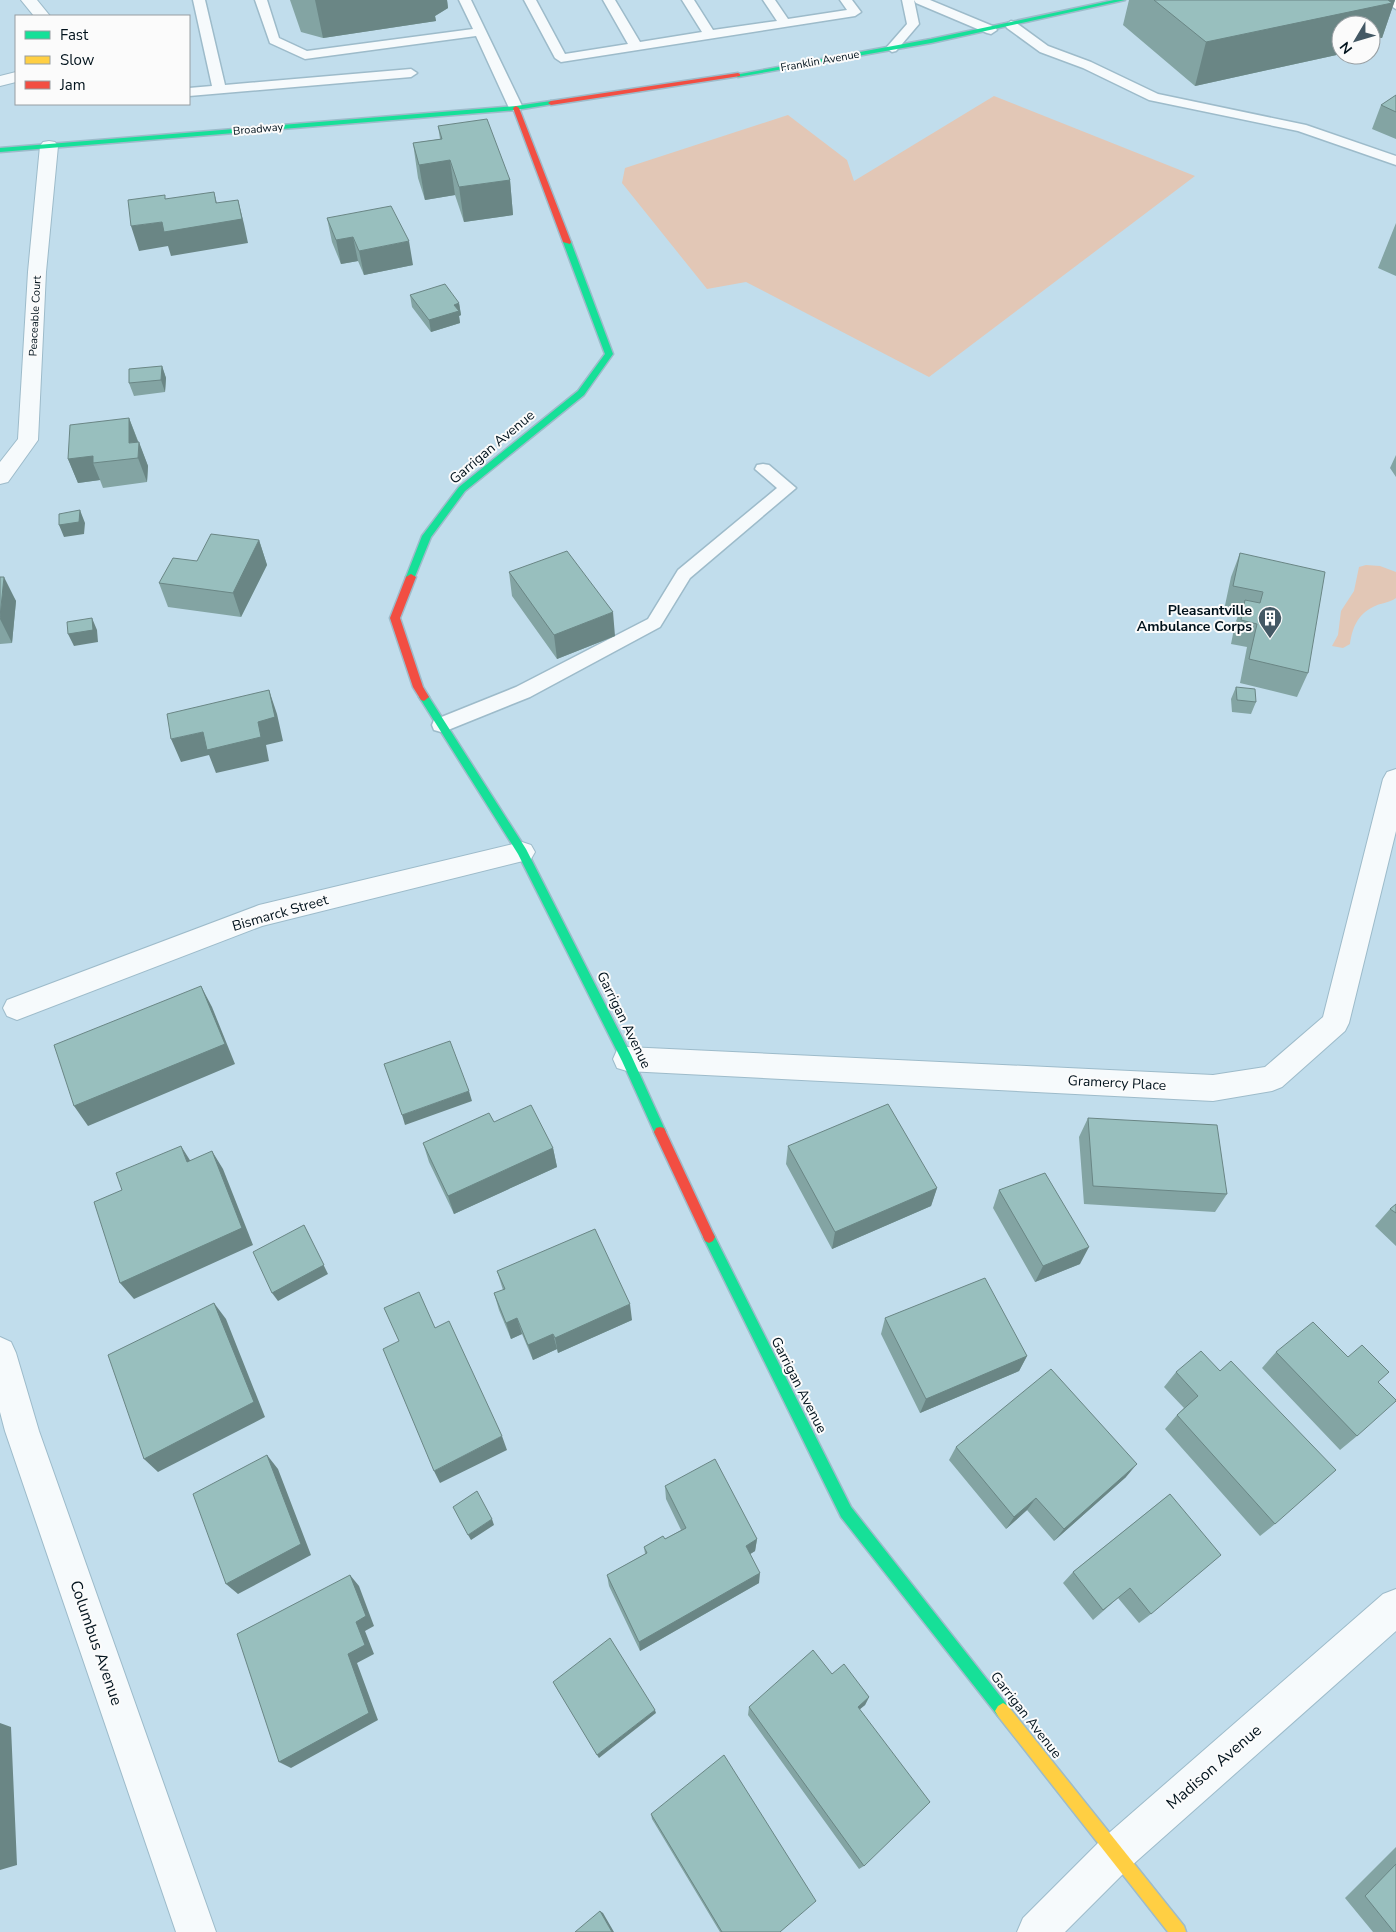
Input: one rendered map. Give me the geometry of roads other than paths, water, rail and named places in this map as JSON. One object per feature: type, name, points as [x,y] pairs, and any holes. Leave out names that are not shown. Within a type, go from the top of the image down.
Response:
[{"type":"street","points":[[29,0],[41,15]]},
{"type":"street","name":"Franklin Avenue","points":[[516,108],[794,67],[991,30],[1122,0]]},
{"type":"street","points":[[0,81],[15,77]]},
{"type":"street","name":"Broadway","points":[[0,150],[516,108]]},
{"type":"street","name":"Garrigan Avenue","points":[[516,108],[609,354],[581,393],[462,489],[427,536],[395,618],[418,687],[522,852],[627,1059],[724,1272],[846,1512],[1178,1932]]},
{"type":"street","name":"Peaceable Court","points":[[0,477],[28,440],[37,272],[49,146]]},
{"type":"street","name":"Gramercy Place","points":[[627,1059],[1213,1088],[1272,1078],[1335,1023],[1396,780]]},
{"type":"street","name":"Bismarck Street","points":[[17,1008],[259,916],[522,852]]},
{"type":"street","name":"Columbus Avenue","points":[[0,1353],[25,1440],[196,1932]]},
{"type":"street","name":"Madison Avenue","points":[[1037,1932],[1116,1853],[1396,1607]]},
{"type":"lane","points":[[200,0],[220,89]]},
{"type":"lane","points":[[261,0],[274,40],[309,68],[412,73]]},
{"type":"lane","points":[[465,0],[516,108]]},
{"type":"lane","points":[[530,0],[561,58],[855,12],[846,0]]},
{"type":"lane","points":[[608,0],[636,46]]},
{"type":"lane","points":[[688,0],[710,35]]},
{"type":"lane","points":[[768,0],[785,23]]},
{"type":"lane","points":[[892,48],[913,24],[908,0]]},
{"type":"lane","points":[[920,0],[991,30]]},
{"type":"lane","points":[[1387,0],[1396,5]]},
{"type":"lane","points":[[1011,25],[1044,49],[1087,65],[1154,97],[1301,128],[1396,161]]},
{"type":"lane","points":[[190,92],[220,89],[480,32]]},
{"type":"lane","points":[[442,725],[523,692],[654,623],[684,574],[788,488],[763,469]]},
{"type":"place","name":"Pleasantville Ambulance Corps","points":[[1270,639]]}]
